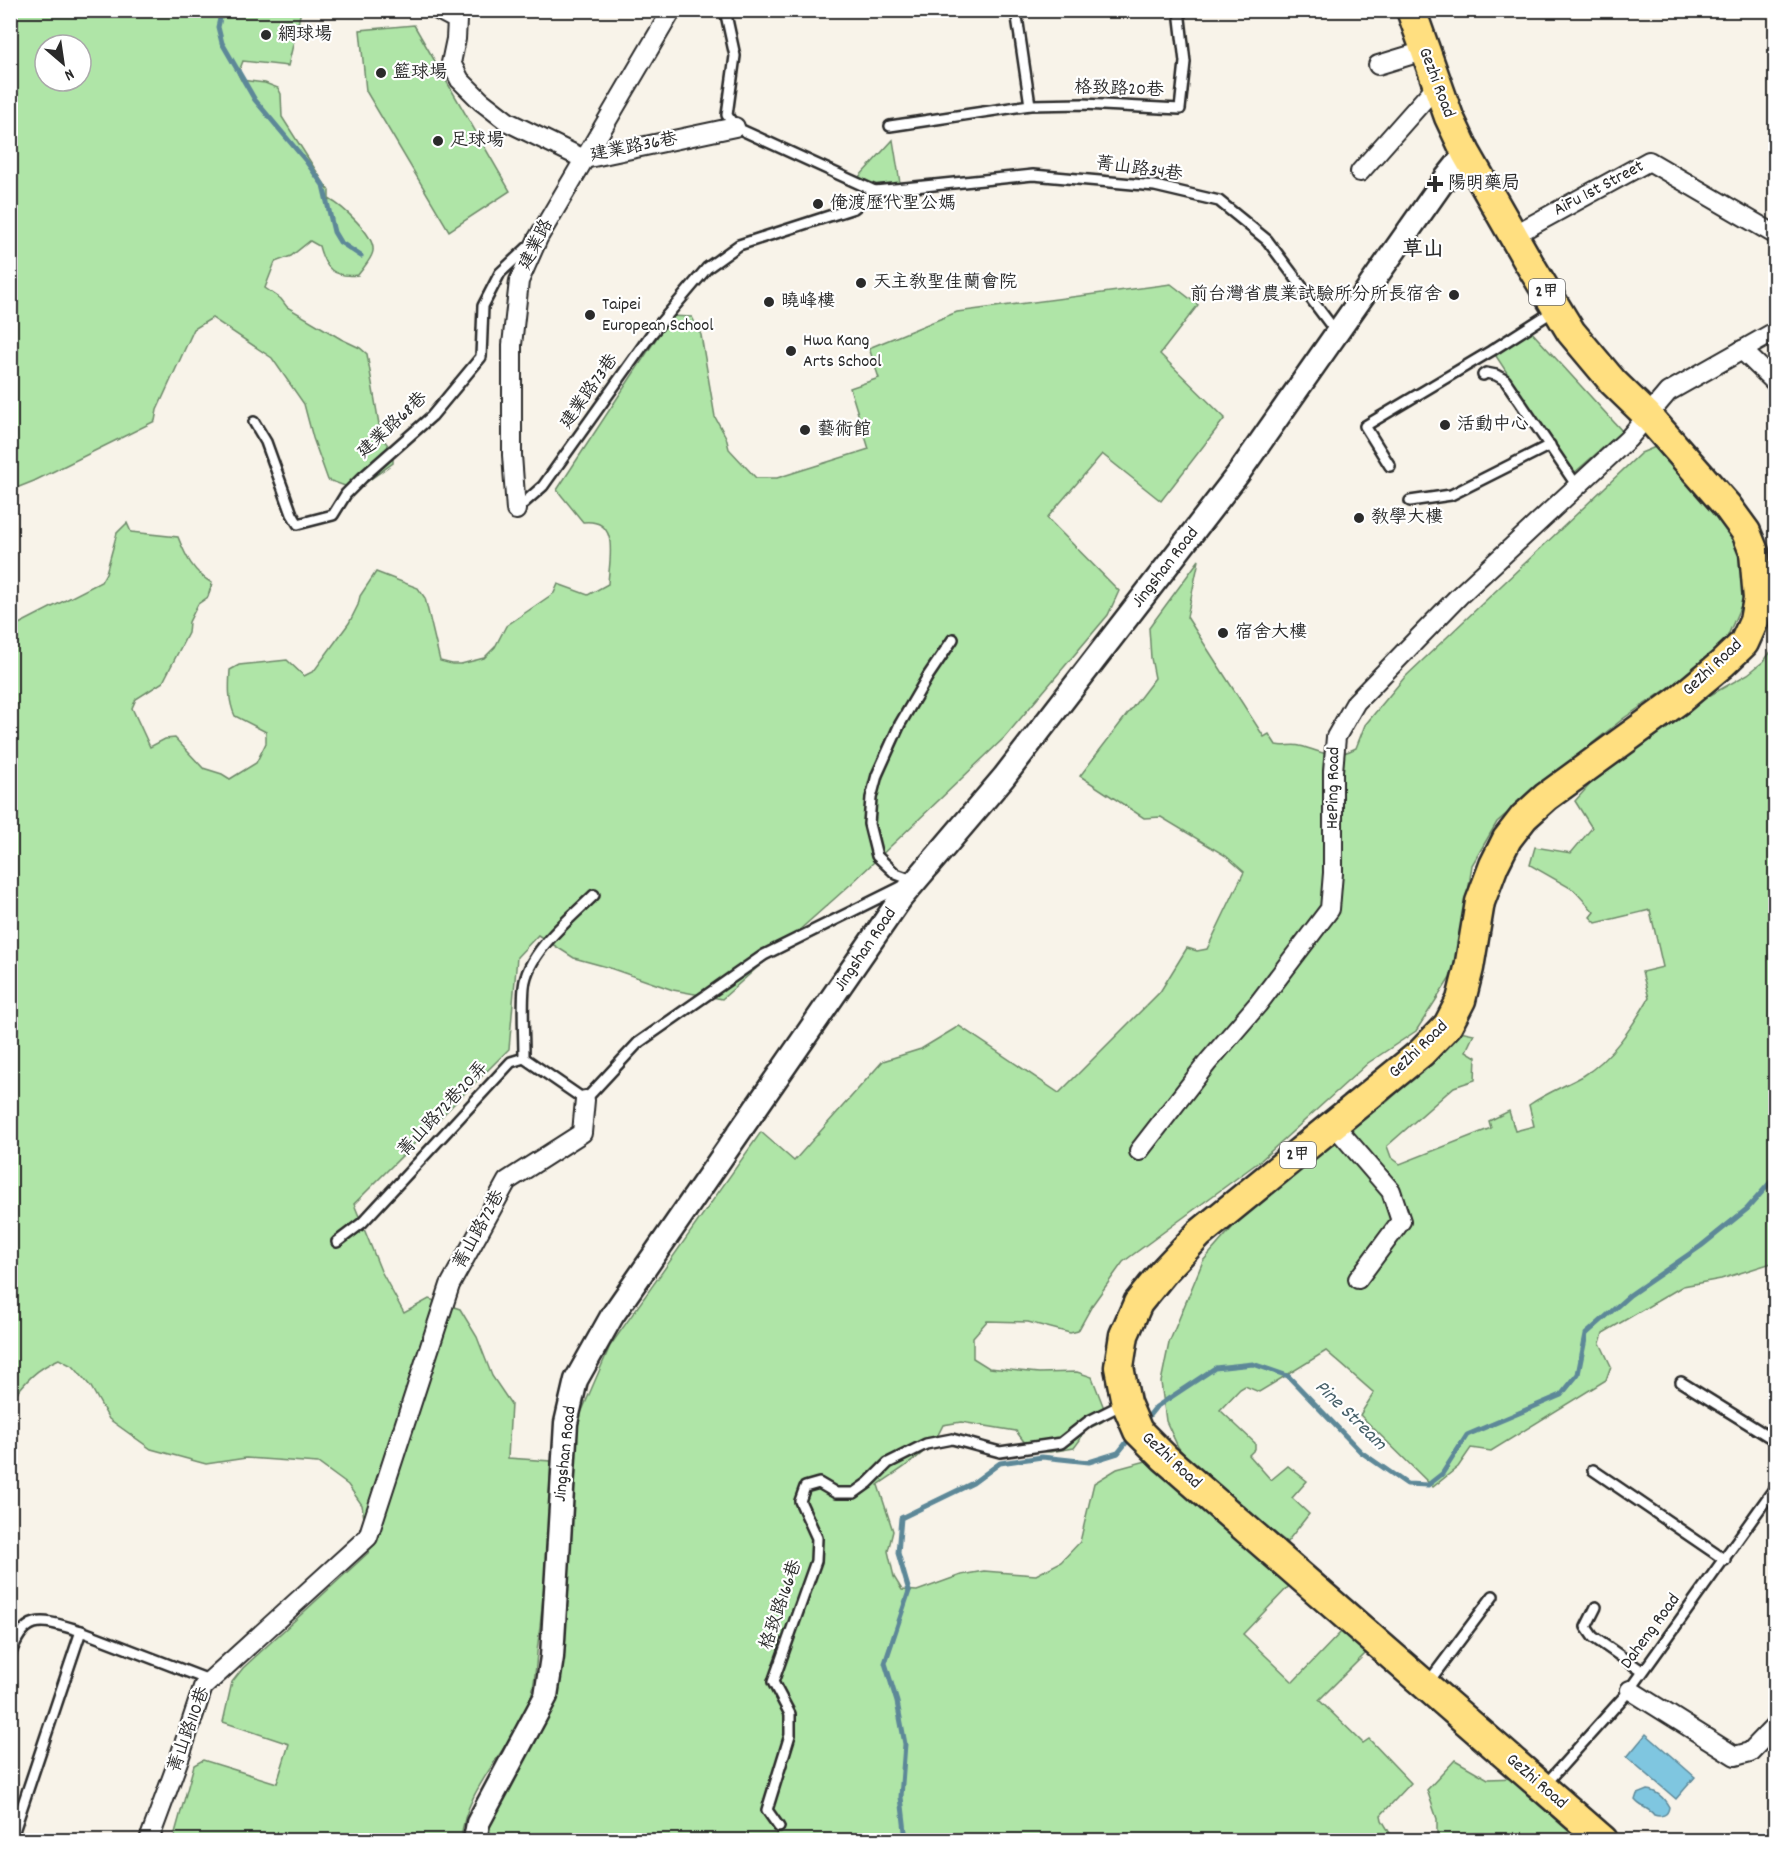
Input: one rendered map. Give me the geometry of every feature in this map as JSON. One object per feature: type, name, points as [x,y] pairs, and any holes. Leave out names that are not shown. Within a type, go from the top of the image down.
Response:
[{"type":"main road","name":"Gezhi Road","points":[[1411,10],[1449,117],[1466,153]]},
{"type":"main road","name":"GeZhi Road","points":[[1466,153],[1571,332],[1727,506],[1746,532],[1766,572],[1754,621],[1744,643],[1678,700],[1546,796],[1524,817],[1507,839],[1480,902],[1461,1000],[1448,1025],[1421,1053],[1199,1234],[1138,1303],[1124,1335],[1119,1367],[1126,1403],[1138,1431],[1165,1458],[1603,1840]]},
{"type":"street","name":"建業路36巷","points":[[438,10],[457,20],[451,63],[460,80],[481,101],[508,122],[584,159],[735,127]]},
{"type":"street","name":"建業路","points":[[516,510],[512,455],[512,345],[519,281],[538,238],[672,10]]},
{"type":"street","points":[[1378,65],[1424,51]]},
{"type":"street","points":[[1360,172],[1437,85]]},
{"type":"street","name":"Jingshan Road","points":[[475,1840],[478,1822],[546,1696],[552,1657],[566,1423],[576,1380],[612,1316],[901,898],[1004,777],[1231,484],[1442,183],[1466,153]]},
{"type":"street","name":"AiFu 1st Street","points":[[1514,235],[1649,161],[1776,235]]},
{"type":"street","name":"HePing Road","points":[[1139,1151],[1208,1062],[1258,1005],[1330,909],[1333,873],[1333,771],[1336,737],[1356,702],[1459,596],[1628,439],[1668,392],[1776,331]]},
{"type":"street","points":[[1742,350],[1776,383]]},
{"type":"street","name":"菁山路72巷","points":[[208,1680],[368,1536],[450,1284],[507,1181],[582,1133],[585,1100]]},
{"type":"street","points":[[1334,1125],[1391,1191],[1401,1221],[1358,1279]]},
{"type":"street","name":"菁山路110巷","points":[[149,1840],[203,1687],[208,1680]]},
{"type":"street","points":[[1630,1690],[1735,1756],[1750,1752],[1776,1725]]},
{"type":"lane","points":[[725,10],[735,56],[727,115],[735,127],[875,191]]},
{"type":"lane","points":[[1016,10],[1030,105]]},
{"type":"lane","name":"格致路20巷","points":[[890,126],[1030,105],[1083,104],[1180,109],[1185,62],[1179,10]]},
{"type":"lane","name":"菁山路34巷","points":[[875,191],[1033,175],[1155,186],[1219,201],[1267,240],[1337,333]]},
{"type":"lane","name":"建業路73巷","points":[[516,510],[543,486],[652,333],[707,268],[739,245],[854,208],[875,191]]},
{"type":"lane","name":"建業路68巷","points":[[254,422],[266,442],[292,514],[298,524],[333,515],[346,494],[432,416],[482,357],[483,306],[500,273],[538,238]]},
{"type":"lane","points":[[1390,466],[1365,426],[1491,351],[1557,308]]},
{"type":"lane","points":[[1483,375],[1486,373],[1496,375],[1505,380],[1577,486]]},
{"type":"lane","points":[[1410,501],[1451,495],[1550,445]]},
{"type":"lane","points":[[915,881],[896,874],[877,856],[869,825],[871,798],[877,775],[900,724],[953,639]]},
{"type":"lane","points":[[594,895],[537,954],[524,984],[524,1058],[585,1100],[638,1043],[764,955],[915,881]]},
{"type":"lane","name":"菁山路72巷20弄","points":[[337,1242],[362,1223],[512,1062],[524,1058]]},
{"type":"lane","points":[[1681,1382],[1776,1441]]},
{"type":"lane","name":"格致路166巷","points":[[779,1827],[767,1810],[790,1735],[790,1714],[773,1682],[816,1561],[817,1538],[800,1502],[806,1487],[819,1483],[836,1493],[854,1493],[868,1484],[888,1463],[926,1444],[952,1439],[1000,1452],[1061,1443],[1089,1421],[1126,1403]]},
{"type":"lane","points":[[1593,1470],[1725,1560]]},
{"type":"lane","name":"Daheng Road","points":[[1543,1788],[1630,1690],[1776,1486]]},
{"type":"lane","points":[[1425,1686],[1493,1596]]},
{"type":"lane","points":[[1596,1607],[1586,1627],[1593,1637],[1642,1671]]},
{"type":"lane","name":"菁山路110巷","points":[[10,1656],[21,1633],[39,1621],[47,1621],[81,1631],[208,1680]]},
{"type":"lane","points":[[11,1840],[81,1631]]},
{"type":"green space","points":[[10,11],[301,11],[288,66],[243,61],[238,74],[241,80],[265,83],[278,88],[281,94],[282,117],[329,191],[329,199],[349,214],[363,229],[369,237],[373,251],[358,275],[343,275],[328,266],[319,246],[310,241],[291,256],[275,262],[265,288],[281,299],[287,307],[367,354],[381,436],[393,452],[393,463],[361,486],[348,487],[328,480],[304,404],[272,358],[212,318],[194,329],[157,410],[155,421],[34,481],[19,487],[11,487]]},
{"type":"green space","name":"足球場","points":[[414,25],[510,191],[449,231],[366,91],[360,30]]},
{"type":"green space","points":[[893,140],[900,183],[876,187],[858,178]]},
{"type":"green space","points":[[1171,284],[1198,305],[1160,354],[1225,418],[1161,501],[1102,454],[1047,518],[1119,591],[1108,615],[1004,738],[851,884],[722,999],[673,990],[574,958],[538,935],[517,957],[509,1049],[354,1204],[381,1271],[404,1313],[429,1299],[460,1309],[477,1337],[492,1376],[511,1404],[508,1458],[551,1461],[543,1598],[532,1693],[515,1730],[472,1801],[461,1840],[173,1840],[194,1765],[203,1760],[277,1783],[289,1744],[223,1722],[232,1682],[243,1668],[369,1552],[362,1505],[348,1485],[318,1463],[246,1458],[206,1464],[151,1449],[109,1419],[91,1387],[74,1367],[59,1359],[32,1376],[11,1400],[11,628],[101,582],[106,573],[117,533],[127,523],[131,532],[178,537],[191,563],[212,583],[208,597],[198,604],[189,622],[188,633],[163,682],[136,699],[132,708],[150,747],[165,739],[175,738],[203,768],[230,779],[256,763],[266,743],[266,732],[235,716],[230,699],[230,670],[239,665],[287,660],[304,676],[314,671],[349,623],[360,596],[376,572],[418,588],[425,598],[440,661],[452,664],[484,658],[495,647],[506,626],[554,593],[558,584],[588,595],[608,584],[611,553],[608,534],[603,527],[595,523],[583,522],[557,490],[671,316],[692,317],[701,335],[715,417],[726,437],[729,449],[756,478],[777,478],[869,449],[850,388],[879,378],[869,348],[957,312]]},
{"type":"green space","points":[[1529,329],[1622,431],[1573,474],[1494,353]]},
{"type":"green space","points":[[1658,446],[1733,529],[1744,571],[1742,603],[1725,642],[1683,678],[1624,718],[1497,822],[1472,865],[1462,934],[1450,978],[1416,1031],[1368,1063],[1260,1161],[1123,1262],[1093,1304],[1078,1331],[1070,1333],[1028,1322],[987,1321],[973,1337],[973,1358],[989,1368],[1039,1373],[1077,1372],[1092,1377],[1107,1416],[1102,1422],[1083,1431],[1074,1448],[1050,1452],[1031,1451],[1016,1431],[961,1422],[943,1425],[938,1435],[923,1452],[878,1485],[893,1531],[888,1551],[894,1577],[902,1590],[917,1591],[961,1575],[984,1571],[1036,1575],[1061,1562],[1080,1542],[1094,1483],[1117,1469],[1146,1461],[1291,1584],[1243,1634],[1293,1682],[1341,1632],[1366,1653],[1319,1700],[1363,1743],[1369,1739],[1411,1783],[1381,1815],[1394,1840],[482,1840],[485,1826],[553,1701],[578,1420],[610,1346],[761,1132],[794,1161],[883,1061],[921,1049],[959,1026],[1059,1093],[1160,992],[1187,948],[1197,951],[1207,949],[1244,872],[1226,856],[1161,817],[1144,818],[1080,776],[1155,678],[1149,628],[1199,560],[1187,617],[1264,737],[1269,734],[1276,745],[1297,745],[1328,754],[1340,754],[1356,748],[1365,725],[1404,678],[1641,453]]},
{"type":"green space","points":[[1775,646],[1775,1262],[1721,1279],[1683,1286],[1603,1333],[1600,1343],[1611,1366],[1606,1380],[1491,1451],[1471,1448],[1458,1467],[1433,1487],[1360,1415],[1374,1393],[1326,1351],[1259,1392],[1245,1386],[1220,1410],[1255,1443],[1255,1449],[1249,1455],[1271,1480],[1288,1466],[1307,1481],[1292,1498],[1309,1514],[1287,1542],[1256,1520],[1197,1470],[1178,1447],[1166,1421],[1161,1382],[1169,1343],[1203,1261],[1246,1212],[1323,1142],[1387,1102],[1438,1056],[1460,1031],[1474,1034],[1466,1051],[1476,1057],[1475,1080],[1454,1087],[1387,1146],[1391,1157],[1400,1164],[1491,1128],[1489,1121],[1509,1111],[1515,1131],[1534,1126],[1529,1105],[1583,1076],[1612,1051],[1649,998],[1642,972],[1663,967],[1650,910],[1596,923],[1590,917],[1594,912],[1574,890],[1530,865],[1535,847],[1571,853],[1592,828],[1575,801],[1602,771],[1698,702],[1748,674],[1764,661]]},
{"type":"green space","points":[[1455,1760],[1488,1779],[1516,1778],[1589,1840],[1437,1840],[1437,1819],[1427,1790]]},
{"type":"water","points":[[1646,1734],[1695,1777],[1676,1799],[1627,1757]]},
{"type":"water","points":[[1647,1790],[1657,1793],[1665,1801],[1669,1807],[1666,1814],[1654,1815],[1635,1800],[1637,1794]]},
{"type":"waterway","points":[[222,10],[218,27],[222,43],[255,100],[323,185],[334,232],[340,242],[361,256]]},
{"type":"waterway","name":"Pine Stream","points":[[1148,1417],[1156,1407],[1215,1368],[1253,1364],[1288,1376],[1361,1452],[1407,1484],[1428,1485],[1442,1474],[1467,1435],[1561,1395],[1578,1374],[1586,1334],[1630,1295],[1701,1246],[1747,1209],[1776,1176]]},
{"type":"waterway","name":"Pine Stream","points":[[906,1840],[901,1797],[905,1744],[897,1702],[885,1663],[909,1591],[898,1553],[901,1518],[973,1483],[1000,1463],[1042,1457],[1089,1462],[1118,1453],[1126,1443]]},
{"type":"place","name":"網球場","points":[[266,35]]},
{"type":"place","name":"籃球場","points":[[381,73]]},
{"type":"place","name":"足球場","points":[[438,141]]},
{"type":"place","name":"陽明藥局","points":[[1435,184]]},
{"type":"place","name":"俺渡歷代聖公媽","points":[[818,204]]},
{"type":"place","name":"天主教聖佳蘭會院","points":[[861,283]]},
{"type":"place","name":"前台灣省農業試驗所分所長宿舍","points":[[1454,295]]},
{"type":"place","name":"曉峰樓","points":[[769,302]]},
{"type":"place","name":"Taipei European School","points":[[590,315]]},
{"type":"place","name":"Hwa Kang Arts School","points":[[791,351]]},
{"type":"place","name":"活動中心","points":[[1445,425]]},
{"type":"place","name":"藝術館","points":[[805,430]]},
{"type":"place","name":"教學大樓","points":[[1359,518]]},
{"type":"place","name":"宿舍大樓","points":[[1223,633]]},
{"type":"district","name":"草山","points":[[1423,251]]}]
